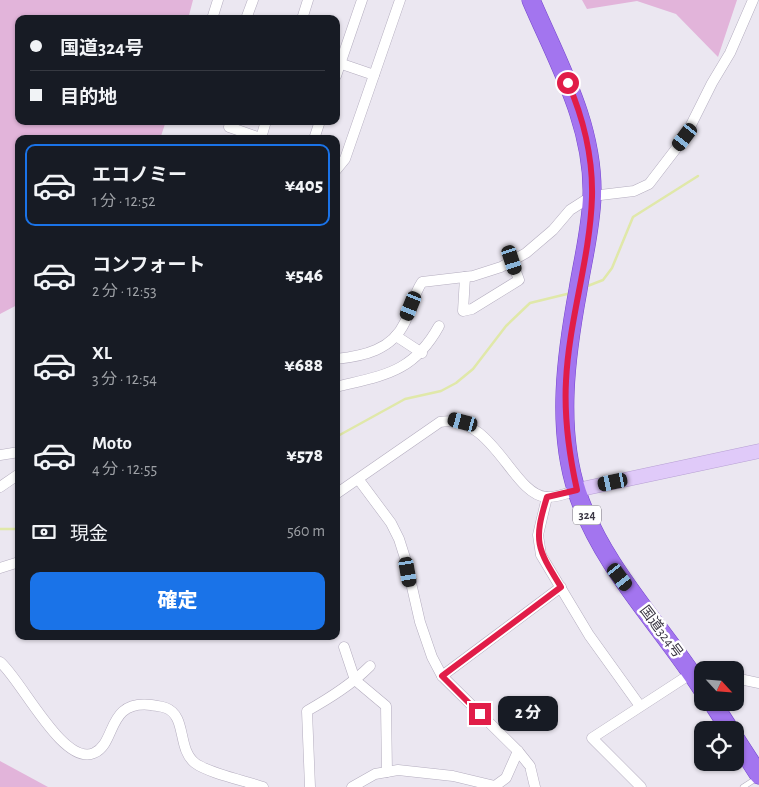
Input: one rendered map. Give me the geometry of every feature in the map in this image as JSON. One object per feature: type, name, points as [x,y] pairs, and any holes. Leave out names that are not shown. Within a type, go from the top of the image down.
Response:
[{"type":"highway","name":"国道324号","points":[[531,0],[574,98],[583,123],[588,152],[592,196],[588,242],[574,310],[566,380],[565,418],[569,455],[577,490],[584,511],[620,577],[694,669]]},
{"type":"highway","points":[[744,752],[759,776]]},
{"type":"street","points":[[213,15],[218,0]]},
{"type":"street","points":[[247,15],[253,0]]},
{"type":"street","points":[[303,15],[308,0]]},
{"type":"street","points":[[340,58],[362,0]]},
{"type":"street","points":[[340,165],[345,159],[400,0]]},
{"type":"street","points":[[340,358],[360,356],[380,349],[396,336],[404,324],[422,282],[465,277],[501,267],[526,253],[553,230],[570,210],[592,196],[634,191],[649,184],[685,137],[712,82],[730,53],[753,0]]},
{"type":"street","points":[[340,64],[374,75]]},
{"type":"street","points":[[230,125],[229,127],[253,135]]},
{"type":"street","points":[[465,277],[463,311],[472,309],[519,280],[512,260]]},
{"type":"street","points":[[340,386],[387,374],[404,367],[422,353],[439,326]]},
{"type":"street","points":[[396,336],[422,353]]},
{"type":"street","points":[[340,492],[359,480],[404,445],[440,422],[453,420],[463,422],[481,435],[529,488],[547,497],[759,451]]},
{"type":"street","points":[[0,455],[15,453]]},
{"type":"street","points":[[0,487],[15,477]]},
{"type":"street","points":[[359,480],[391,523],[399,539],[420,622],[432,657],[442,676],[518,751],[530,766],[535,787]]},
{"type":"street","points":[[547,497],[538,535],[541,555],[589,635],[640,706]]},
{"type":"street","points":[[0,568],[15,563]]},
{"type":"street","points":[[442,676],[561,587]]},
{"type":"street","points":[[344,647],[355,680],[386,706],[387,772]]},
{"type":"street","points":[[0,662],[52,730],[71,748],[81,754],[93,754],[100,749],[124,711],[137,705],[164,707],[174,712],[178,719],[182,742],[194,762],[210,771],[263,787]]},
{"type":"street","points":[[310,787],[307,711],[332,698],[370,666]]},
{"type":"street","points":[[641,787],[592,738],[640,706],[694,675]]},
{"type":"street","points":[[744,680],[759,683]]},
{"type":"street","points":[[352,787],[375,774],[398,770],[453,776],[495,786],[506,778],[518,751]]},
{"type":"lane","points":[[743,787],[759,776]]},
{"type":"shaded area","points":[[0,0],[193,0],[189,15],[15,15],[15,125],[165,125],[161,135],[15,135],[15,306],[0,314]]},
{"type":"shaded area","points":[[582,0],[737,0],[718,57],[676,14],[637,1],[587,9]]},
{"type":"shaded area","points":[[0,761],[48,787],[0,787]]},
{"type":"waterway","points":[[585,287],[603,280],[612,268],[633,217],[698,176]]},
{"type":"waterway","points":[[340,435],[405,399],[441,391],[456,383],[473,369],[506,326],[530,303],[571,293]]},
{"type":"waterway","points":[[0,529],[15,529]]},
{"type":"route","points":[[480,714],[442,676],[561,587],[541,555],[538,535],[547,497],[577,490],[569,455],[565,418],[566,380],[574,310],[588,242],[592,196],[583,123],[568,83]]}]
